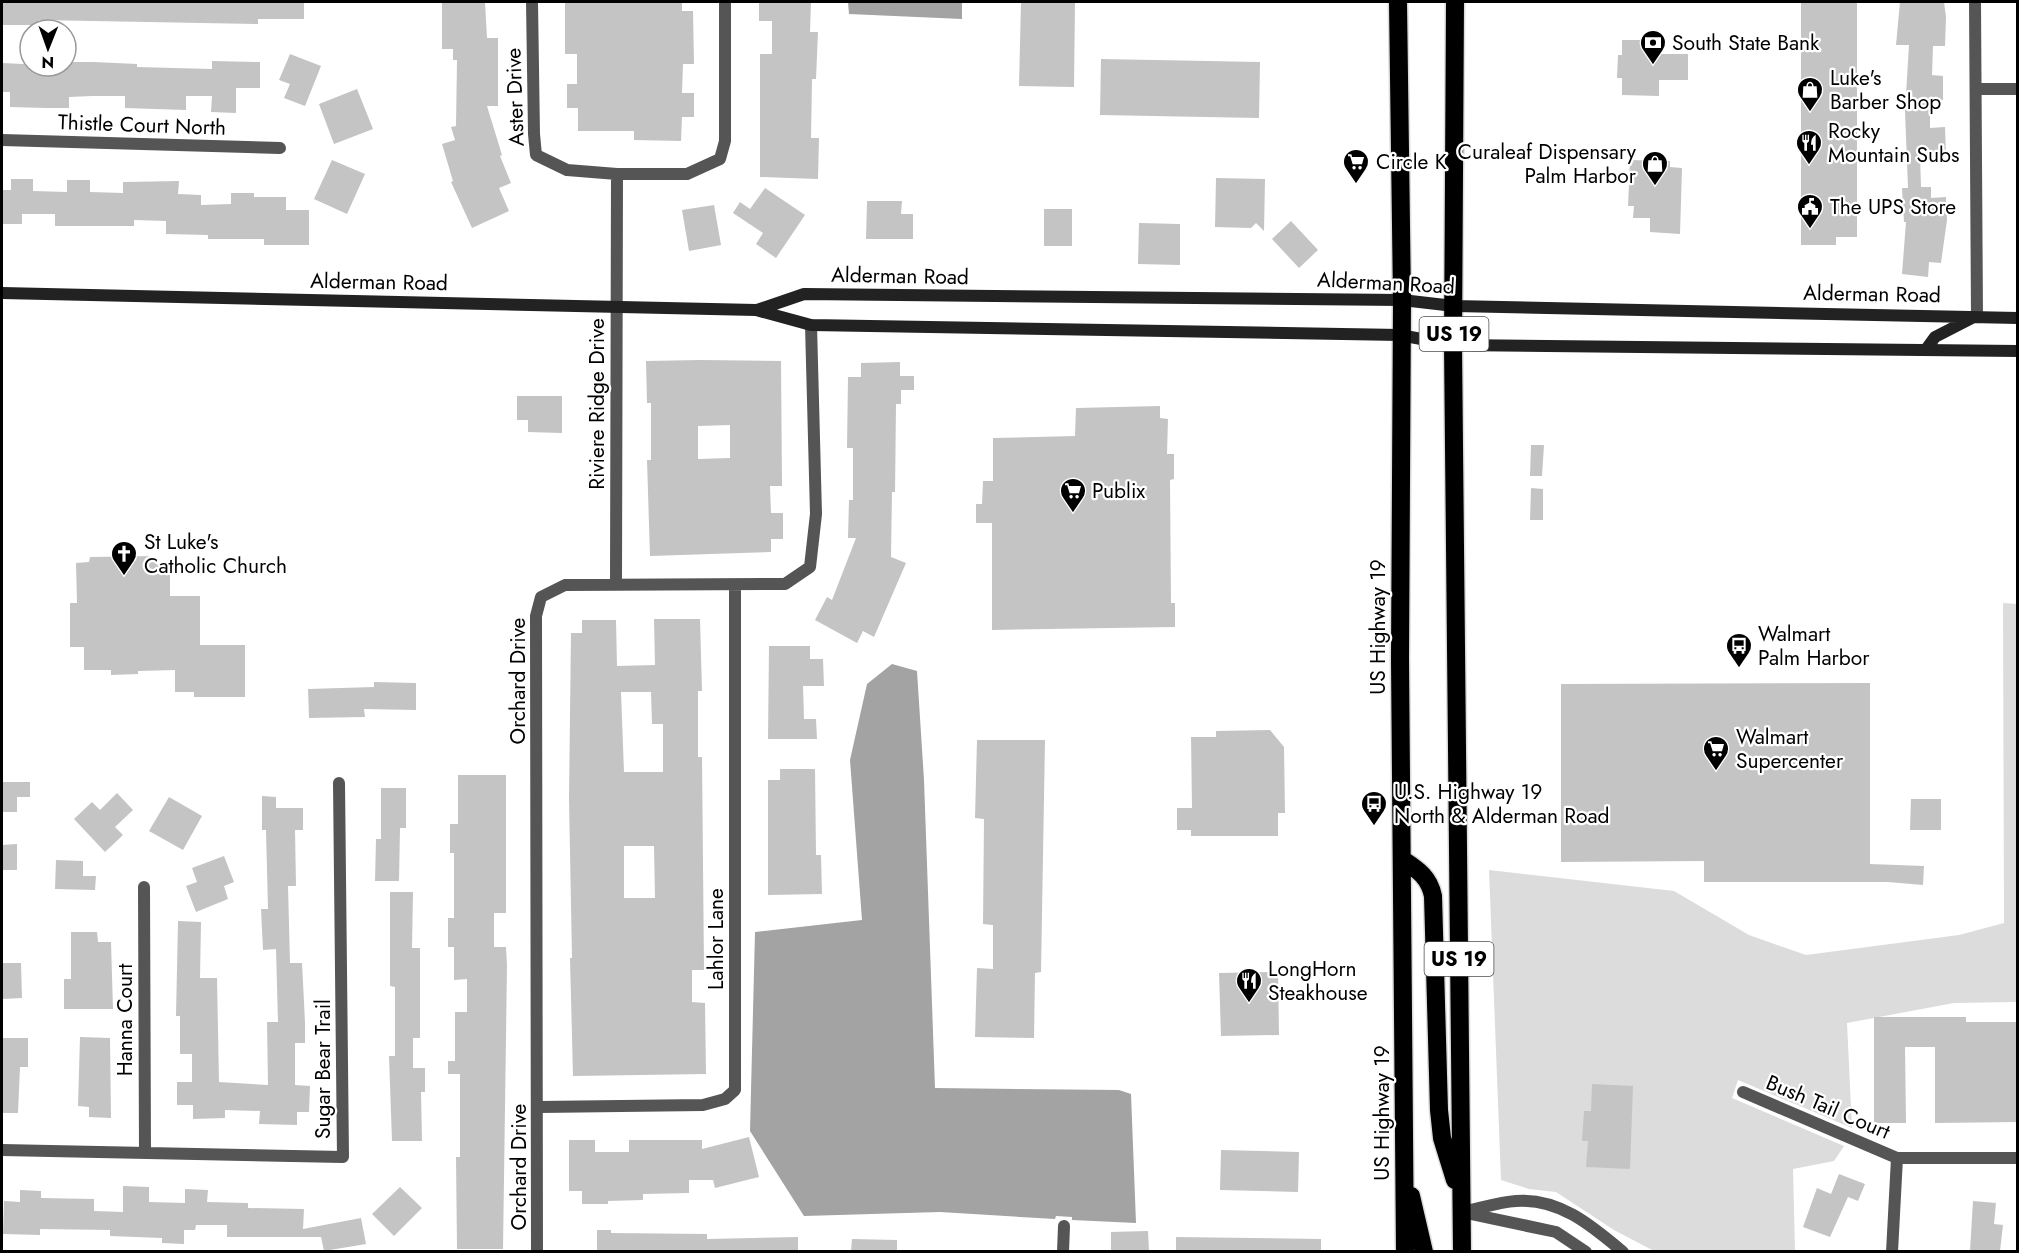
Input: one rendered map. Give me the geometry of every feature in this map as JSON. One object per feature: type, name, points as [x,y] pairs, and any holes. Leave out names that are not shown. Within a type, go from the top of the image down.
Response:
[{"type":"highway","name":"US Highway 19","points":[[1398,2],[1402,300],[1400,335],[1405,1251]]},
{"type":"highway","name":"US 19","points":[[1455,2],[1453,345],[1462,1251]]},
{"type":"highway","points":[[1403,860],[1422,873],[1430,883],[1433,896],[1439,1110],[1442,1138],[1461,1204]]},
{"type":"highway","points":[[1404,1171],[1424,1251]]},
{"type":"street","name":"Aster Drive","points":[[532,2],[536,155],[567,170],[617,174]]},
{"type":"street","points":[[616,305],[617,174],[687,174],[720,159],[725,141],[725,2]]},
{"type":"street","points":[[1927,348],[1935,337],[1977,316],[1975,2]]},
{"type":"street","points":[[1976,89],[2018,89]]},
{"type":"street","name":"Thistle Court North","points":[[2,140],[280,148]]},
{"type":"street","name":"Alderman Road","points":[[2,293],[616,305],[756,310],[811,325],[1400,335],[1453,345],[1927,348],[2018,351]]},
{"type":"street","name":"Alderman Road","points":[[756,310],[804,294],[1402,300],[1454,306],[2018,318]]},
{"type":"street","name":"Riviere Ridge Drive","points":[[616,305],[616,583]]},
{"type":"street","name":"Orchard Drive","points":[[537,1251],[539,1107],[536,615],[541,597],[565,585],[786,584],[810,567],[816,514],[811,325]]},
{"type":"street","name":"Lahlor Lane","points":[[539,1107],[703,1105],[725,1099],[735,1090],[735,586]]},
{"type":"street","name":"Sugar Bear Trail","points":[[2,1150],[343,1157],[339,783]]},
{"type":"street","name":"Hanna Court","points":[[144,887],[145,1153]]},
{"type":"street","name":"Bush Tail Court","points":[[1743,1092],[1898,1158]]},
{"type":"street","points":[[1892,1251],[1898,1158],[2018,1158]]},
{"type":"street","points":[[1461,1204],[1517,1201],[1557,1206],[1587,1222],[1623,1251]]},
{"type":"street","points":[[1461,1204],[1556,1232],[1586,1251]]},
{"type":"street","points":[[1063,1251],[1064,1226]]},
{"type":"shaded area","points":[[848,2],[962,2],[962,19],[849,14]]},
{"type":"shaded area","points":[[2003,603],[2017,604],[2017,1002],[1954,1003],[1847,1023],[1852,1128],[1738,1080],[1732,1098],[1844,1146],[1834,1161],[1793,1169],[1795,1251],[1654,1251],[1614,1230],[1556,1192],[1529,1189],[1501,1180],[1489,870],[1674,891],[1749,935],[1806,955],[1959,935],[2004,923]]},
{"type":"shaded area","points":[[892,664],[917,671],[924,780],[935,1088],[1119,1090],[1131,1094],[1136,1223],[1072,1220],[1072,1217],[1056,1216],[1055,1219],[940,1212],[804,1216],[750,1131],[755,932],[862,920],[850,760],[867,684]]},
{"type":"building","points":[[2,2],[304,2],[304,19],[258,19],[258,24],[18,18],[18,25],[2,25]]},
{"type":"building","points":[[442,2],[485,2],[487,38],[498,38],[498,106],[487,106],[502,155],[500,156],[511,183],[499,188],[509,211],[472,228],[451,182],[453,181],[442,144],[455,140],[451,127],[456,126],[457,60],[453,60],[453,49],[442,49]]},
{"type":"building","points":[[565,2],[682,2],[682,11],[693,11],[694,64],[683,64],[682,93],[694,93],[694,117],[682,117],[681,141],[634,140],[634,131],[578,131],[578,108],[567,108],[567,84],[577,84],[577,54],[565,54]]},
{"type":"building","points":[[759,2],[811,2],[810,32],[818,32],[816,79],[812,79],[811,138],[819,138],[818,179],[760,177],[760,54],[772,54],[772,21],[759,21]]},
{"type":"building","points":[[1021,2],[1075,2],[1074,87],[1019,86]]},
{"type":"building","points":[[1801,2],[1857,2],[1857,237],[1836,237],[1836,245],[1801,245]]},
{"type":"building","points":[[1900,2],[1944,2],[1946,17],[1945,46],[1933,46],[1932,75],[1943,76],[1943,100],[1930,100],[1930,128],[1945,127],[1946,154],[1920,155],[1921,187],[1931,187],[1931,198],[1946,197],[1947,220],[1941,263],[1929,262],[1928,277],[1902,274],[1906,222],[1904,222],[1902,188],[1908,188],[1905,111],[1909,45],[1896,45]]},
{"type":"building","name":"South State Bank","points":[[1622,40],[1658,40],[1657,54],[1688,54],[1688,80],[1659,80],[1659,96],[1622,95],[1622,78],[1617,78],[1618,55],[1622,55]]},
{"type":"building","points":[[290,54],[321,66],[305,106],[284,98],[290,84],[279,80]]},
{"type":"building","points":[[1101,59],[1260,62],[1259,118],[1100,115]]},
{"type":"building","points":[[212,61],[260,62],[260,88],[236,88],[236,113],[211,112],[212,96],[186,96],[186,110],[125,108],[125,96],[69,97],[69,108],[46,108],[10,107],[10,92],[2,92],[2,63],[18,64],[18,78],[78,78],[78,62],[137,64],[137,67],[212,69]]},
{"type":"building","points":[[357,89],[373,129],[334,144],[319,104]]},
{"type":"building","points":[[332,160],[365,174],[347,214],[314,199]]},
{"type":"building","name":"Curaleaf Dispensary Palm Harbor","points":[[1630,160],[1670,161],[1670,167],[1682,168],[1680,234],[1650,232],[1650,218],[1633,218],[1634,206],[1628,206]]},
{"type":"building","points":[[1216,178],[1265,179],[1264,231],[1256,223],[1251,228],[1215,227]]},
{"type":"building","points":[[11,179],[33,179],[33,191],[67,192],[67,180],[90,180],[90,192],[123,193],[123,182],[179,181],[178,194],[201,195],[201,205],[231,204],[231,193],[254,193],[254,197],[286,197],[286,210],[309,210],[309,245],[264,245],[264,239],[208,239],[208,235],[166,234],[166,221],[134,220],[134,226],[55,226],[55,214],[22,214],[22,224],[2,224],[2,190],[11,190]]},
{"type":"building","points":[[765,188],[805,215],[776,258],[756,244],[763,233],[733,213],[740,202],[750,209]]},
{"type":"building","points":[[867,201],[902,201],[901,214],[913,214],[913,239],[866,239]]},
{"type":"building","points":[[714,205],[721,245],[689,251],[682,210]]},
{"type":"building","points":[[1044,209],[1072,209],[1072,246],[1044,246]]},
{"type":"building","points":[[1291,221],[1318,250],[1299,268],[1272,239]]},
{"type":"building","points":[[1139,223],[1180,224],[1180,265],[1138,264]]},
{"type":"building","points":[[646,361],[781,361],[782,486],[770,486],[771,513],[783,513],[783,539],[771,539],[771,552],[650,556],[647,460],[651,460],[651,403],[647,403]],"holes":[[[730,425],[730,458],[698,459],[698,426]]]},
{"type":"building","points":[[900,362],[900,376],[914,376],[914,390],[901,390],[901,404],[896,404],[895,492],[892,492],[891,557],[906,563],[874,637],[863,631],[857,643],[815,620],[827,597],[832,600],[856,538],[848,538],[849,500],[853,500],[853,448],[847,448],[848,377],[861,377],[861,363]]},
{"type":"building","points":[[517,396],[562,396],[562,433],[528,432],[528,420],[517,420]]},
{"type":"building","name":"Publix","points":[[1160,406],[1160,418],[1168,419],[1167,454],[1174,454],[1174,479],[1170,480],[1171,603],[1175,603],[1175,627],[992,630],[992,523],[976,523],[976,504],[982,504],[983,481],[993,481],[993,438],[1075,436],[1076,408]]},
{"type":"building","points":[[1531,445],[1544,445],[1542,476],[1530,476]]},
{"type":"building","points":[[1531,488],[1543,489],[1543,520],[1530,520]]},
{"type":"building","points":[[156,556],[156,563],[170,563],[170,596],[200,596],[200,645],[245,645],[245,697],[194,697],[194,692],[175,692],[175,670],[138,671],[138,674],[111,675],[111,670],[84,670],[84,647],[70,647],[70,603],[77,603],[76,563],[89,562],[90,557]]},
{"type":"building","points":[[654,619],[700,619],[702,691],[698,691],[698,757],[702,757],[704,970],[692,970],[692,1002],[705,1003],[706,1074],[573,1076],[569,799],[571,633],[582,633],[582,620],[616,620],[617,666],[655,665]],"holes":[[[621,692],[651,692],[652,724],[663,724],[663,772],[624,772]],[[624,846],[654,846],[655,898],[624,898]]]},
{"type":"building","points":[[769,646],[810,646],[810,659],[823,659],[824,686],[803,686],[804,719],[816,719],[817,739],[768,739]]},
{"type":"building","points":[[374,682],[416,683],[416,710],[364,709],[365,717],[309,718],[308,689],[374,687]]},
{"type":"building","name":"Walmart Supercenter","points":[[1870,683],[1870,864],[1924,866],[1923,885],[1888,882],[1704,882],[1704,861],[1561,862],[1561,684]]},
{"type":"building","points":[[1270,730],[1284,747],[1285,813],[1278,813],[1278,836],[1191,836],[1191,830],[1177,830],[1177,808],[1192,808],[1191,737],[1216,737],[1216,731]]},
{"type":"building","points":[[977,740],[1045,740],[1041,972],[1035,973],[1034,1038],[975,1037],[977,968],[993,969],[993,925],[983,924],[984,819],[975,818]]},
{"type":"building","points":[[780,769],[815,769],[816,855],[821,855],[822,894],[768,895],[768,780],[780,780]]},
{"type":"building","points":[[458,775],[506,775],[506,913],[494,913],[494,947],[506,947],[507,965],[503,1249],[457,1249],[456,1157],[460,1157],[460,1074],[448,1074],[448,1061],[455,1061],[455,1012],[467,1012],[467,979],[454,980],[454,947],[448,947],[448,918],[454,918],[454,853],[450,853],[450,824],[458,824]]},
{"type":"building","points":[[2,782],[30,782],[30,797],[17,797],[17,812],[2,812]]},
{"type":"building","points":[[381,788],[406,788],[406,828],[400,828],[399,881],[375,881],[376,839],[381,839]]},
{"type":"building","points":[[117,793],[133,810],[115,827],[123,835],[105,852],[74,819],[92,802],[100,810]]},
{"type":"building","points":[[262,796],[276,797],[276,808],[303,808],[303,830],[295,830],[296,886],[288,886],[290,963],[302,963],[305,1022],[305,1043],[295,1043],[295,1085],[310,1086],[309,1112],[297,1112],[297,1125],[259,1124],[260,1111],[225,1110],[225,1118],[193,1119],[193,1105],[177,1105],[177,1082],[192,1082],[192,1054],[180,1054],[180,1016],[176,1016],[178,921],[201,922],[200,978],[217,978],[219,1082],[268,1085],[267,1022],[278,1022],[276,949],[263,950],[261,909],[268,909],[266,830],[262,830]]},
{"type":"building","points":[[169,797],[202,816],[183,850],[149,831]]},
{"type":"building","points":[[1911,799],[1941,799],[1941,830],[1910,830]]},
{"type":"building","points":[[17,844],[17,870],[2,870],[2,845]]},
{"type":"building","points":[[224,856],[234,882],[224,886],[228,899],[196,912],[186,886],[197,882],[192,868]]},
{"type":"building","points":[[56,860],[83,861],[83,876],[96,876],[95,890],[55,889]]},
{"type":"building","points":[[390,892],[413,892],[412,948],[420,948],[420,1038],[413,1038],[413,1068],[425,1068],[425,1092],[421,1092],[422,1141],[392,1141],[389,1056],[395,1056],[395,987],[390,986]]},
{"type":"building","points":[[71,932],[97,932],[98,942],[111,942],[113,1009],[64,1009],[64,979],[71,979]]},
{"type":"building","points":[[2,963],[21,963],[22,998],[2,999]]},
{"type":"building","name":"LongHorn Steakhouse","points":[[1278,972],[1279,1035],[1221,1036],[1219,973]]},
{"type":"building","points":[[1874,1017],[1966,1017],[1966,1022],[2018,1022],[2018,1122],[1935,1123],[1935,1047],[1905,1047],[1906,1123],[1874,1123]]},
{"type":"building","points":[[80,1037],[110,1038],[111,1118],[89,1117],[89,1107],[78,1106]]},
{"type":"building","points":[[2,1038],[28,1038],[28,1067],[20,1067],[18,1113],[2,1113]]},
{"type":"building","points":[[1592,1084],[1633,1086],[1630,1169],[1586,1167],[1588,1141],[1582,1141],[1584,1111],[1591,1111]]},
{"type":"building","points":[[749,1137],[759,1177],[715,1188],[713,1180],[689,1180],[689,1193],[643,1194],[643,1200],[608,1201],[608,1204],[582,1204],[582,1191],[569,1191],[569,1140],[595,1140],[595,1152],[629,1152],[629,1140],[702,1140],[702,1149]]},
{"type":"building","points":[[1221,1150],[1299,1152],[1298,1192],[1220,1190]]},
{"type":"building","points":[[1839,1174],[1865,1184],[1858,1201],[1848,1197],[1830,1237],[1803,1227],[1817,1188],[1831,1194]]},
{"type":"building","points":[[123,1186],[149,1187],[149,1202],[185,1203],[185,1189],[208,1190],[207,1202],[248,1203],[248,1208],[304,1209],[303,1229],[361,1218],[366,1244],[324,1251],[321,1237],[227,1237],[227,1225],[196,1225],[195,1230],[184,1230],[184,1244],[162,1243],[162,1238],[110,1236],[110,1230],[40,1229],[40,1235],[3,1234],[4,1201],[20,1202],[20,1190],[41,1191],[41,1198],[94,1199],[94,1211],[123,1212]]},
{"type":"building","points":[[400,1187],[422,1208],[394,1236],[372,1214]]},
{"type":"building","points":[[1973,1201],[1996,1203],[1994,1224],[2003,1225],[2000,1251],[1970,1251]]},
{"type":"building","points":[[597,1230],[611,1230],[611,1233],[707,1234],[707,1239],[798,1237],[798,1251],[597,1251]]},
{"type":"building","points":[[1148,1231],[1149,1251],[1111,1251],[1111,1232]]},
{"type":"building","points":[[1176,1237],[1321,1239],[1321,1251],[1176,1251]]},
{"type":"building","points":[[852,1239],[897,1240],[897,1251],[851,1251]]},
{"type":"place","name":"South State Bank","points":[[1653,66]]},
{"type":"place","name":"Luke's Barber Shop","points":[[1810,113]]},
{"type":"place","name":"Rocky Mountain Subs","points":[[1809,166]]},
{"type":"place","name":"Circle K","points":[[1356,185]]},
{"type":"place","name":"Curaleaf Dispensary Palm Harbor","points":[[1655,187]]},
{"type":"place","name":"The UPS Store","points":[[1810,230]]},
{"type":"place","name":"Publix","points":[[1073,514]]},
{"type":"place","name":"St Luke's Catholic Church","points":[[124,577]]},
{"type":"place","name":"Walmart Palm Harbor","points":[[1739,669]]},
{"type":"place","name":"Walmart Supercenter","points":[[1716,772]]},
{"type":"place","name":"U.S. Highway 19 North & Alderman Road","points":[[1374,827]]},
{"type":"place","name":"LongHorn Steakhouse","points":[[1249,1004]]}]
